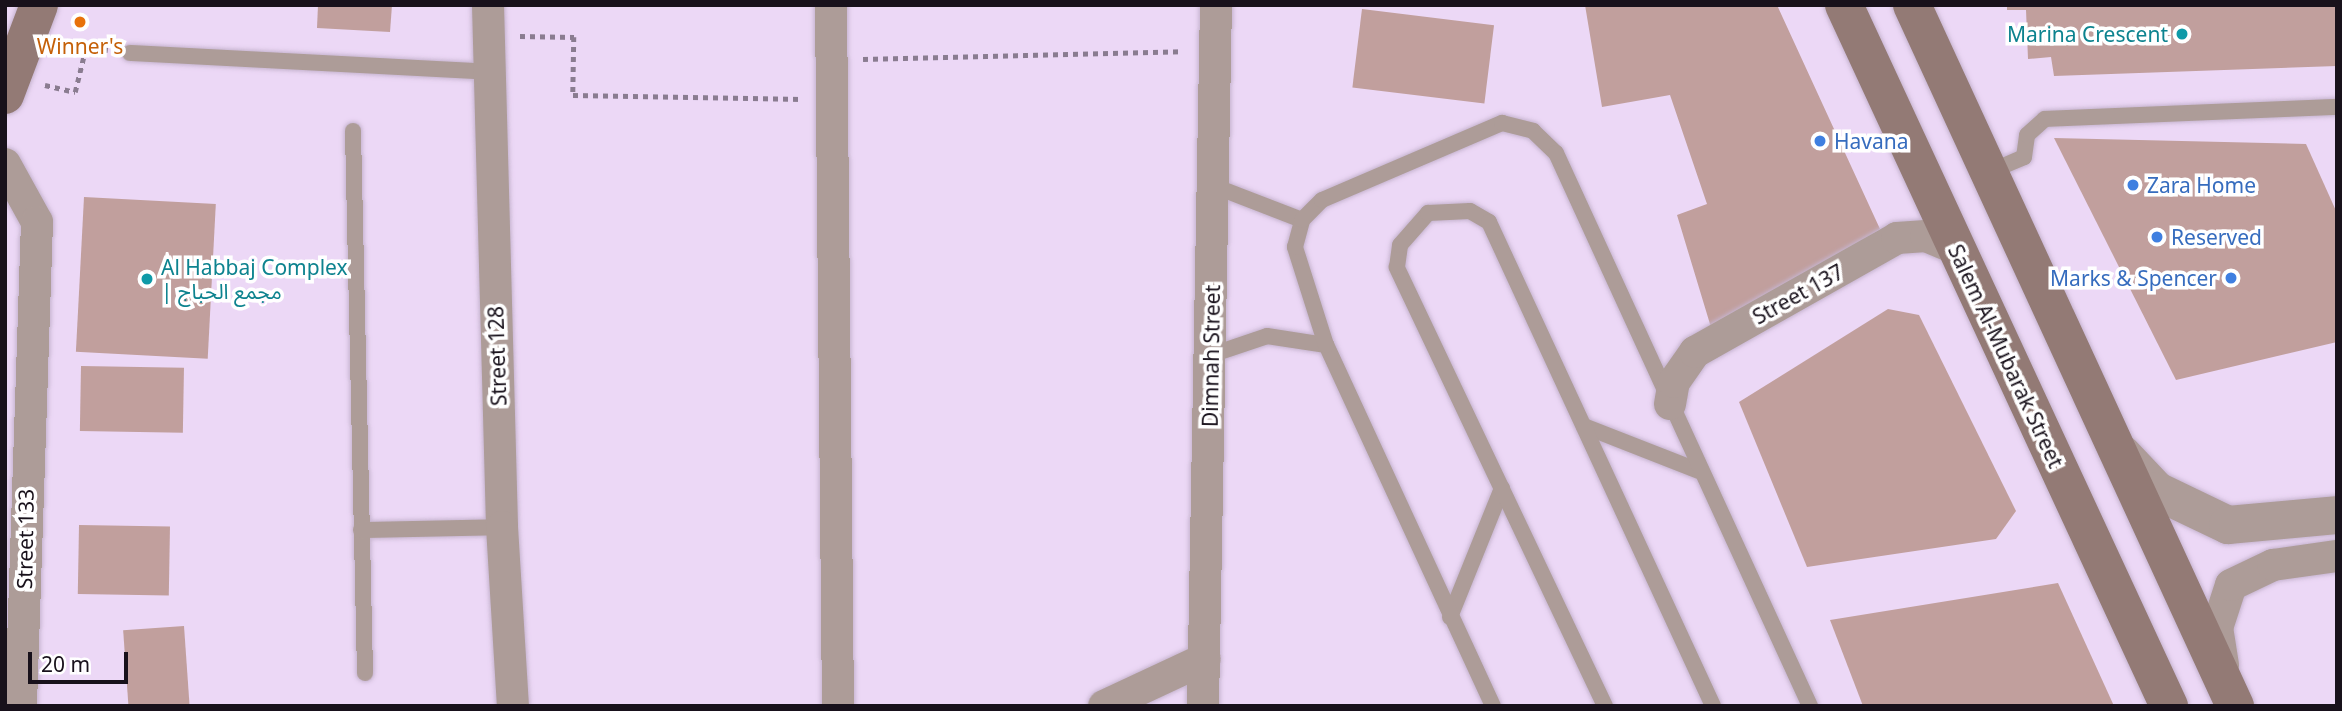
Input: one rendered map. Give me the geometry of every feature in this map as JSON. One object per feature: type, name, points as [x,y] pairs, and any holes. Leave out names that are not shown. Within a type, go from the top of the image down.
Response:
[{"type":"main road","points":[[10,86],[39,5]]},
{"type":"main road","name":"Salem Al-Mubarak Street","points":[[1844,5],[2169,706]]},
{"type":"main road","points":[[1912,5],[2230,695]]},
{"type":"street","points":[[831,5],[838,706]]},
{"type":"street","name":"Dimnah Street","points":[[1203,706],[1216,5]]},
{"type":"street","name":"Street 128","points":[[488,20],[502,527],[513,706]]},
{"type":"street","name":"Street 133","points":[[5,164],[37,222],[17,410],[21,706]]},
{"type":"street","name":"Street 137","points":[[1670,404],[1674,382],[1695,352],[1898,238],[1926,236],[1956,249]]},
{"type":"street","points":[[2116,448],[2157,491],[2228,525],[2337,515]]},
{"type":"street","points":[[2230,695],[2217,628],[2231,585],[2273,565],[2337,556]]},
{"type":"street","points":[[1104,706],[1205,659]]},
{"type":"lane","points":[[130,53],[490,72]]},
{"type":"lane","points":[[1989,172],[2024,157],[2027,135],[2045,119],[2337,107]]},
{"type":"lane","points":[[1493,706],[1326,345],[1296,261],[1301,220],[1322,200],[1486,125],[1533,131],[1556,153],[1699,471],[1810,706]]},
{"type":"lane","points":[[353,131],[365,673]]},
{"type":"lane","points":[[1213,186],[1301,220]]},
{"type":"lane","points":[[1605,706],[1397,267],[1411,226],[1449,208],[1489,222],[1713,706]]},
{"type":"lane","points":[[1211,355],[1267,336],[1326,345]]},
{"type":"lane","points":[[1584,426],[1699,471]]},
{"type":"lane","points":[[1450,617],[1502,488]]},
{"type":"lane","points":[[360,530],[502,527]]},
{"type":"path","points":[[488,20],[575,37],[573,95],[831,99]]},
{"type":"path","points":[[10,86],[75,92],[86,47],[130,53]]},
{"type":"path","points":[[831,60],[1215,50]]},
{"type":"building","points":[[318,5],[392,5],[390,32],[317,28]]},
{"type":"building","points":[[1585,5],[1777,5],[1880,229],[1713,334],[1677,215],[1707,204],[1670,95],[1602,107]]},
{"type":"building","name":"Marina Crescent","points":[[2007,5],[2337,5],[2337,66],[2054,76],[2051,57],[2028,59],[2026,10],[2007,10]]},
{"type":"building","points":[[1362,9],[1494,25],[1484,104],[1352,87]]},
{"type":"building","name":"Marks & Spencer","points":[[2054,138],[2306,144],[2337,213],[2337,342],[2176,380]]},
{"type":"building","name":"Al Habbaj Complex | مجمع الحباج","points":[[84,197],[216,204],[208,359],[76,352]]},
{"type":"building","points":[[1888,309],[1919,315],[2016,511],[1996,539],[1807,567],[1739,402]]},
{"type":"building","points":[[81,366],[184,368],[183,433],[80,431]]},
{"type":"building","points":[[79,525],[170,527],[169,596],[78,594]]},
{"type":"building","points":[[2058,583],[2114,706],[1863,706],[1830,620]]},
{"type":"building","points":[[184,626],[190,706],[128,706],[123,630]]},
{"type":"place","name":"Winner's","points":[[80,22]]},
{"type":"place","name":"Marina Crescent","points":[[2182,34]]},
{"type":"place","name":"Havana","points":[[1820,141]]},
{"type":"place","name":"Zara Home","points":[[2133,185]]},
{"type":"place","name":"Reserved","points":[[2157,237]]},
{"type":"place","name":"Marks & Spencer","points":[[2231,278]]},
{"type":"place","name":"Al Habbaj Complex | مجمع الحباج","points":[[147,279]]}]
